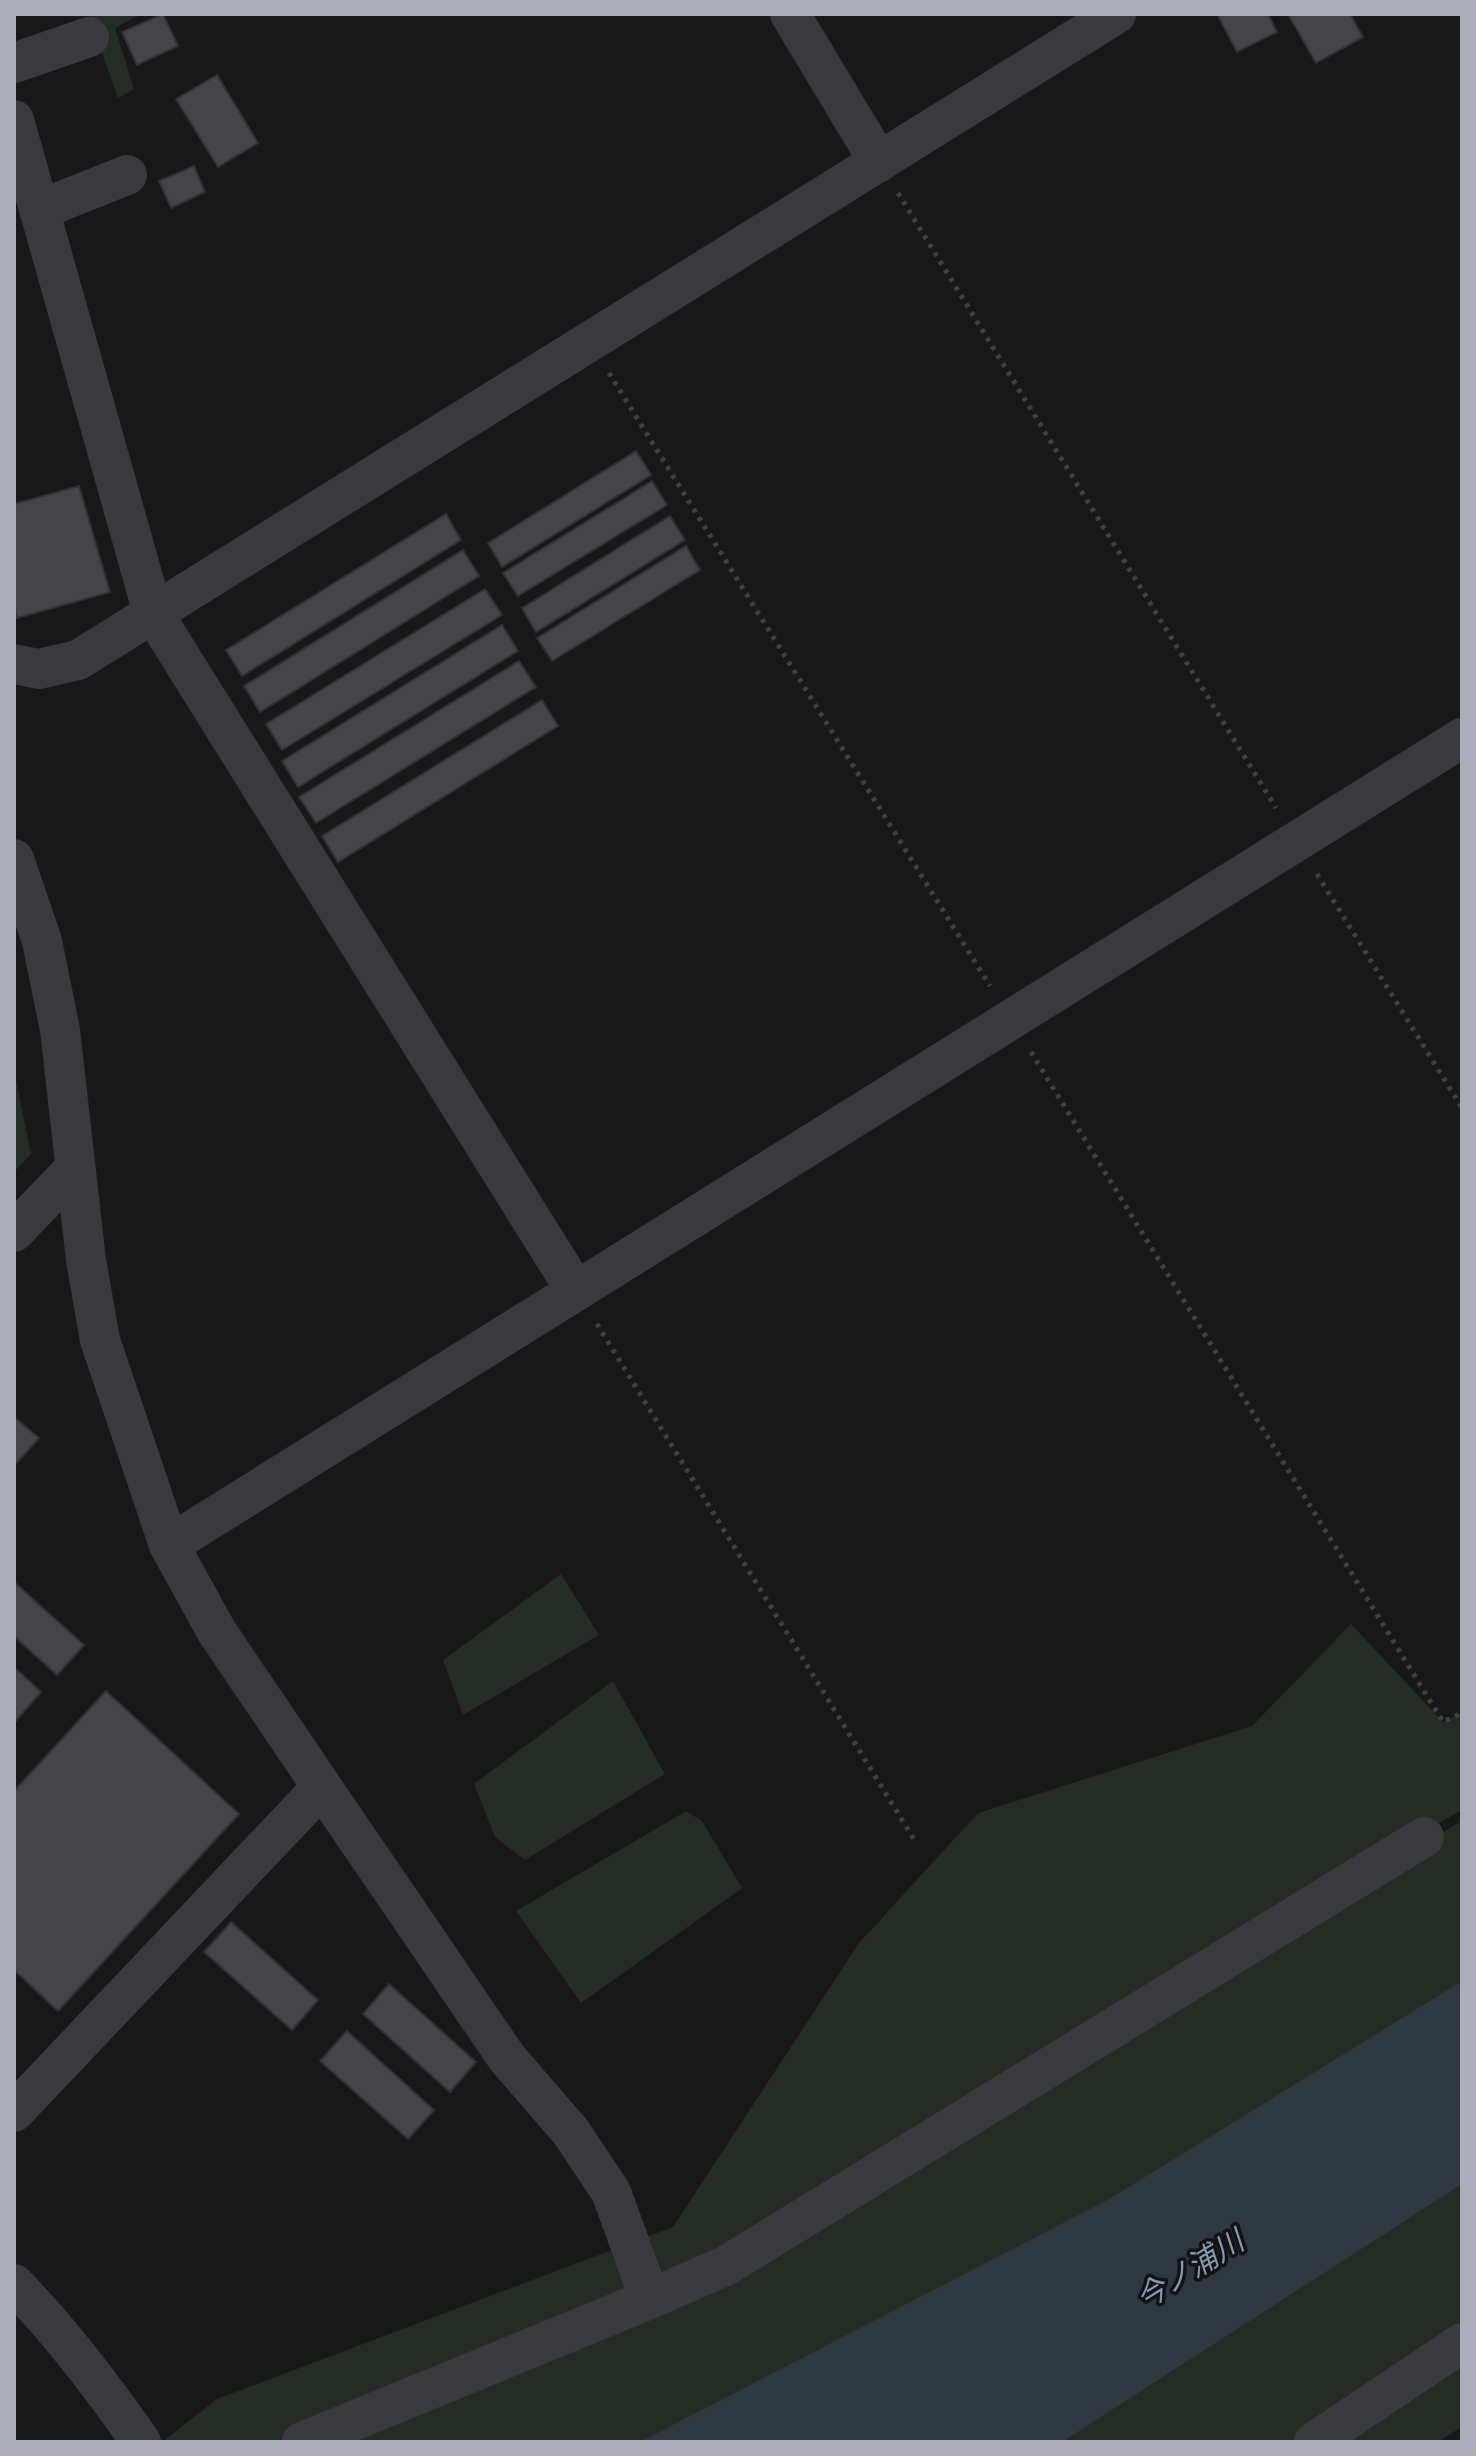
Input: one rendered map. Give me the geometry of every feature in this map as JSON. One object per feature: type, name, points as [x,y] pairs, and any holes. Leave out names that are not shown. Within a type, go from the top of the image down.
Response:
[{"type":"street","points":[[790,14],[879,162]]},
{"type":"street","points":[[14,664],[39,669],[78,660],[1116,14]]},
{"type":"street","points":[[14,63],[89,37]]},
{"type":"street","points":[[14,120],[153,613],[576,1291]]},
{"type":"street","points":[[39,210],[127,175]]},
{"type":"street","points":[[169,1545],[1462,738]]},
{"type":"street","points":[[14,859],[42,941],[60,1030],[86,1260],[100,1340],[169,1545],[217,1632],[507,2058],[571,2132],[611,2192],[650,2299]]},
{"type":"street","points":[[14,1232],[75,1168]]},
{"type":"street","points":[[14,2112],[322,1787]]},
{"type":"street","points":[[302,2442],[727,2265],[1424,1837]]},
{"type":"street","points":[[14,2284],[51,2322],[141,2442]]},
{"type":"street","points":[[1314,2442],[1462,2343]]},
{"type":"path","points":[[879,162],[1462,1108]]},
{"type":"path","points":[[576,1291],[915,1841]]},
{"type":"shaded area","points":[[88,14],[141,14],[115,28],[134,89],[118,98]]},
{"type":"shaded area","points":[[14,1070],[31,1154],[14,1172]]},
{"type":"shaded area","points":[[561,1574],[599,1635],[463,1715],[443,1660]]},
{"type":"shaded area","points":[[1351,1624],[1443,1722],[1462,1713],[1462,1810],[1413,1838],[1412,1851],[1462,1821],[1462,2427],[1437,2442],[162,2442],[217,2399],[673,2227],[859,1943],[978,1813],[1252,1726]]},
{"type":"shaded area","points":[[613,1681],[665,1774],[525,1860],[495,1837],[474,1784]]},
{"type":"shaded area","points":[[686,1811],[702,1821],[742,1888],[581,2003],[516,1911]]},
{"type":"water","name":"今ノ浦川","points":[[1462,1981],[1462,2184],[1062,2442],[640,2442],[1111,2198]]},
{"type":"building","points":[[163,14],[178,46],[137,65],[122,32]]},
{"type":"building","points":[[1217,14],[1268,14],[1277,32],[1237,52]]},
{"type":"building","points":[[1288,14],[1350,14],[1363,37],[1316,63]]},
{"type":"building","points":[[217,75],[258,143],[218,167],[176,99]]},
{"type":"building","points":[[194,166],[205,192],[171,208],[159,181]]},
{"type":"building","points":[[636,451],[651,475],[502,567],[488,543]]},
{"type":"building","points":[[652,481],[667,505],[518,596],[503,573]]},
{"type":"building","points":[[79,486],[110,592],[17,618],[14,607],[14,504]]},
{"type":"building","points":[[446,514],[461,540],[242,676],[226,650]]},
{"type":"building","points":[[670,516],[685,540],[536,632],[522,608]]},
{"type":"building","points":[[686,546],[700,570],[552,661],[537,638]]},
{"type":"building","points":[[463,550],[479,576],[260,712],[244,686]]},
{"type":"building","points":[[485,589],[502,615],[282,750],[266,724]]},
{"type":"building","points":[[502,625],[518,651],[298,787],[282,761]]},
{"type":"building","points":[[519,661],[536,687],[316,823],[299,797]]},
{"type":"building","points":[[542,700],[558,726],[338,862],[322,836]]},
{"type":"building","points":[[14,1417],[39,1438],[14,1466]]},
{"type":"building","points":[[14,1582],[84,1645],[57,1675],[14,1636]]},
{"type":"building","points":[[14,1667],[41,1692],[15,1722],[14,1720]]},
{"type":"building","points":[[106,1691],[239,1814],[58,2011],[14,1970],[14,1791]]},
{"type":"building","points":[[231,1922],[318,2000],[292,2030],[204,1952]]},
{"type":"building","points":[[389,1984],[476,2062],[450,2092],[363,2014]]},
{"type":"building","points":[[347,2031],[434,2110],[408,2139],[320,2061]]}]
